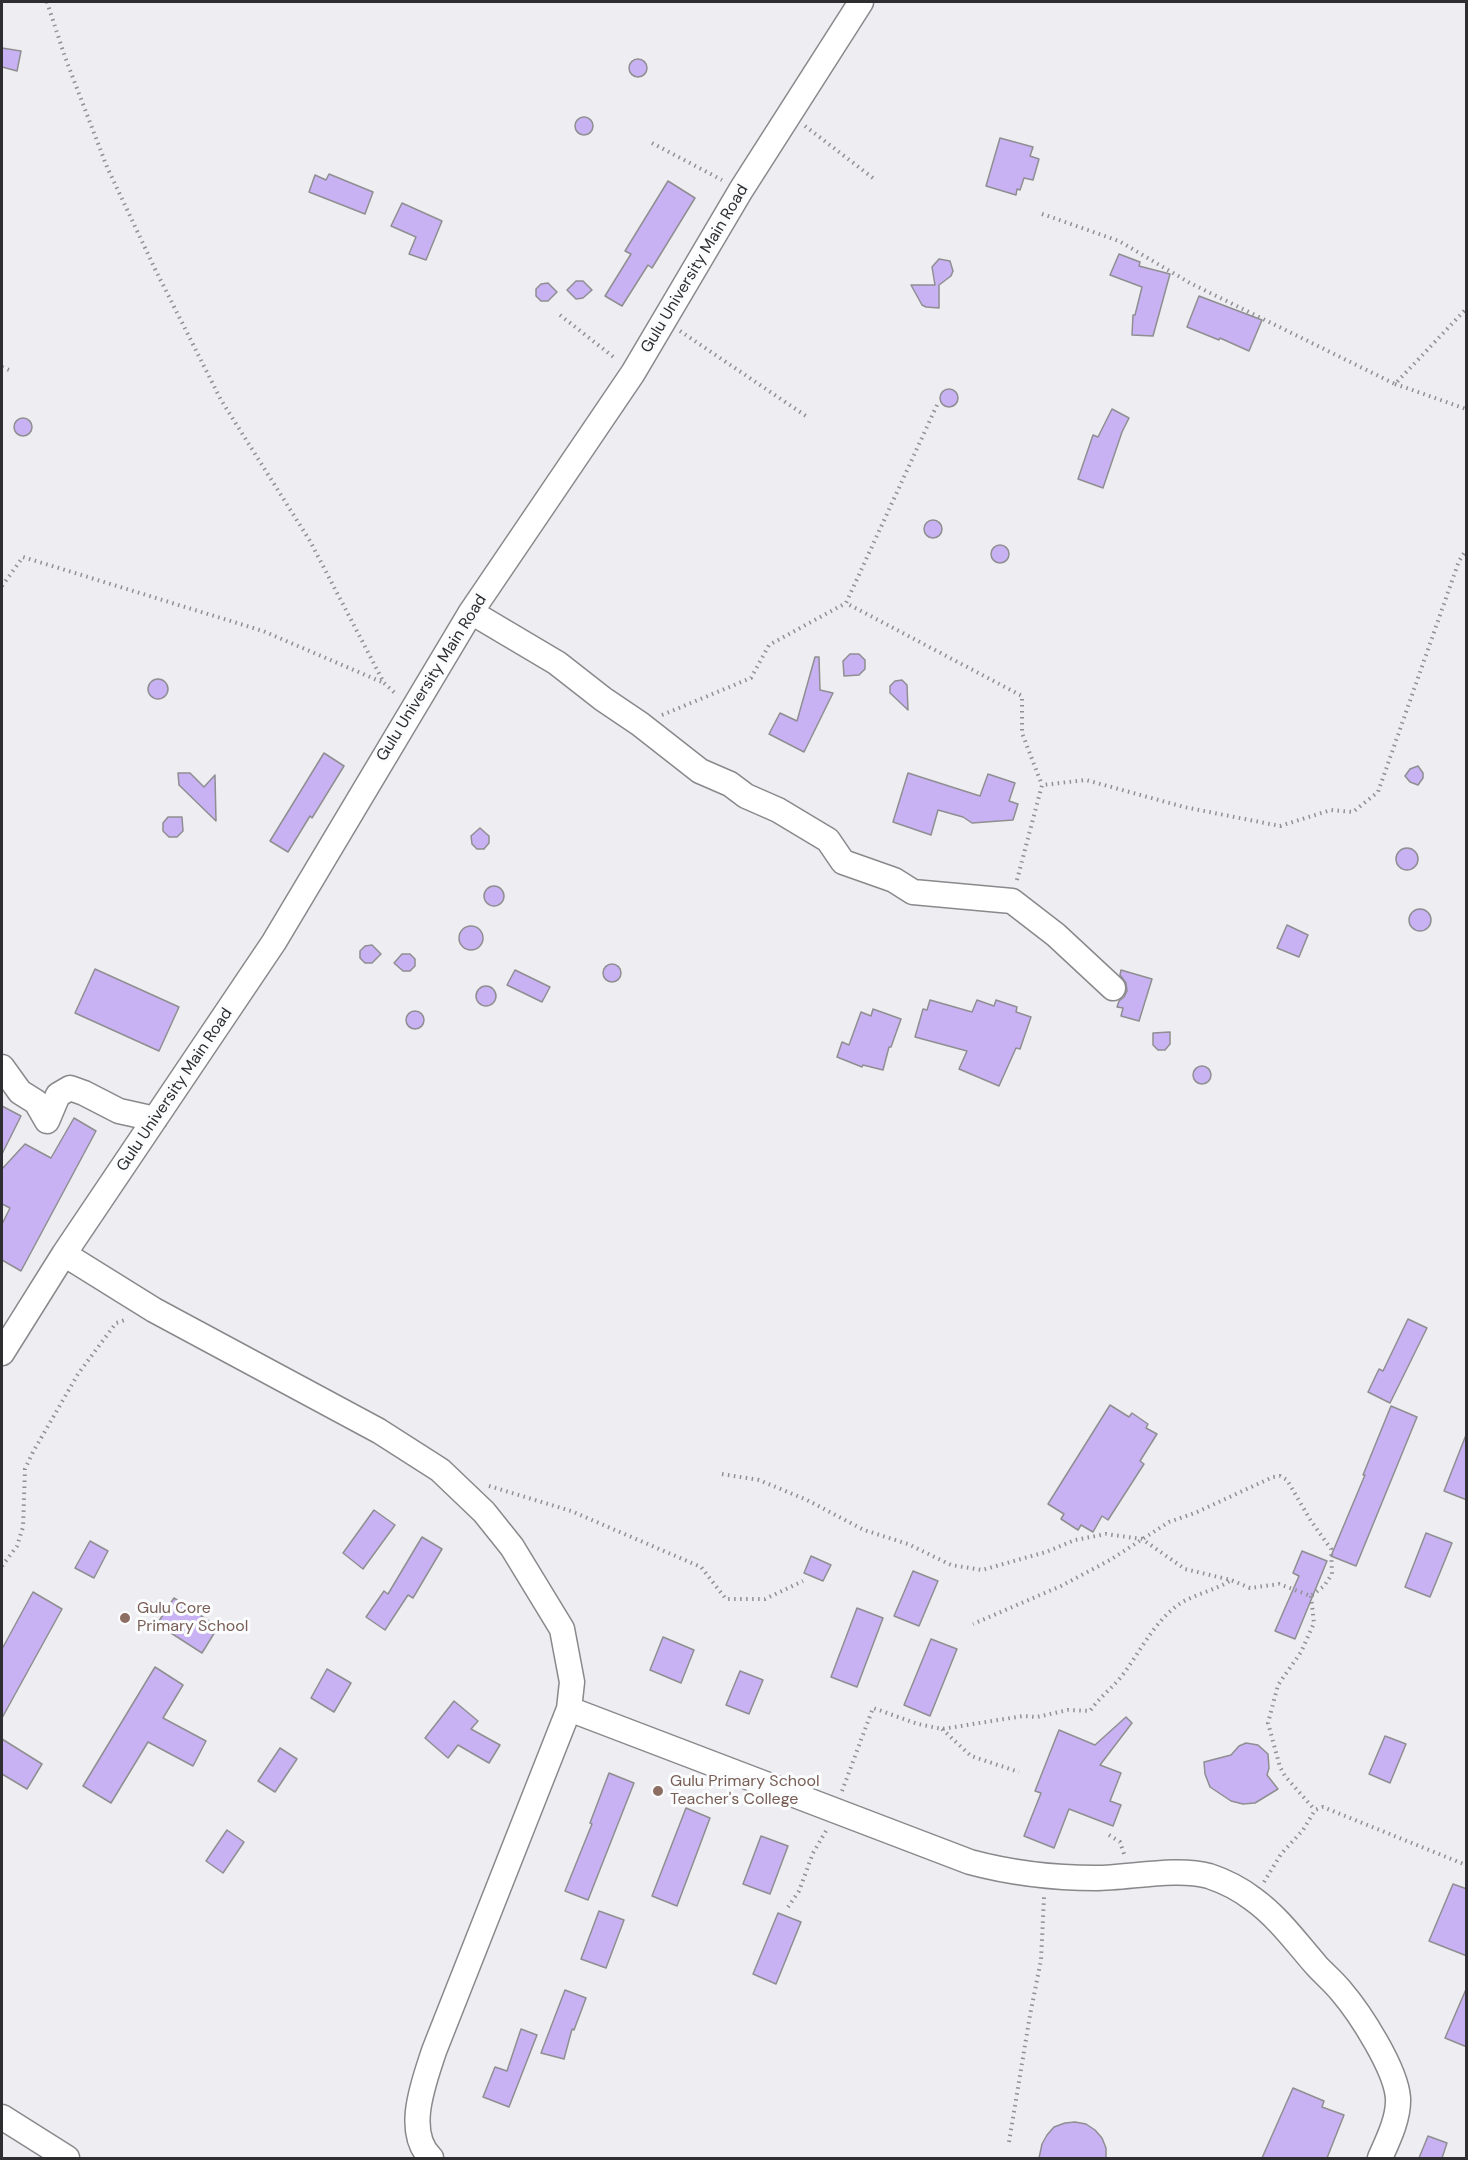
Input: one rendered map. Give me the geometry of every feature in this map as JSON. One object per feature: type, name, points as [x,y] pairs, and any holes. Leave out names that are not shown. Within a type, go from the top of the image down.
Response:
[{"type":"street","name":"Gulu University Main Road","points":[[2,1353],[64,1254],[274,942],[471,612],[633,373],[741,190],[861,2]]},
{"type":"street","points":[[471,612],[557,663],[700,771],[730,784],[746,796],[778,810],[828,840],[843,862],[894,880],[913,892],[1012,901],[1056,935],[1113,988]]},
{"type":"street","points":[[2,1067],[20,1092],[36,1102],[47,1121],[58,1095],[70,1088],[119,1111],[155,1119]]},
{"type":"street","points":[[64,1254],[154,1310],[379,1431],[440,1470],[484,1512],[512,1547],[562,1629],[572,1682],[569,1709],[476,1942],[419,2096],[418,2134],[424,2152],[431,2158]]},
{"type":"street","points":[[569,1709],[970,1862],[998,1869],[1043,1875],[1096,1878],[1189,1873],[1225,1882],[1253,1899],[1286,1929],[1340,1989],[1359,2014],[1393,2078],[1398,2098],[1396,2114],[1380,2158]]},
{"type":"street","points":[[2,2117],[67,2158]]},
{"type":"path","points":[[47,2],[65,57],[107,167],[160,279],[220,400],[310,541],[384,683]]},
{"type":"path","points":[[791,114],[873,178]]},
{"type":"path","points":[[652,143],[741,190]]},
{"type":"path","points":[[1042,214],[1119,241],[1190,283],[1395,384],[1467,409]]},
{"type":"path","points":[[1395,384],[1467,309]]},
{"type":"path","points":[[560,315],[633,373]]},
{"type":"path","points":[[665,321],[806,416]]},
{"type":"path","points":[[2,367],[9,370]]},
{"type":"path","points":[[640,724],[751,678],[769,645],[846,603],[937,405]]},
{"type":"path","points":[[1042,785],[1086,780],[1184,807],[1280,826],[1332,810],[1353,812],[1378,792],[1459,561],[1467,550]]},
{"type":"path","points":[[2,586],[23,557],[263,632],[384,683],[412,708]]},
{"type":"path","points":[[846,603],[1022,696],[1023,733],[1042,785],[1012,901]]},
{"type":"path","points":[[2,1566],[17,1546],[23,1527],[25,1469],[78,1374],[116,1323],[154,1310]]},
{"type":"path","points":[[722,1474],[759,1480],[807,1500],[864,1530],[908,1544],[951,1565],[982,1570],[1046,1552],[1075,1540],[1106,1534],[1142,1539],[1185,1569],[1232,1580],[1250,1588],[1279,1584],[1311,1596]]},
{"type":"path","points":[[973,1624],[1061,1586],[1110,1560],[1169,1522],[1197,1512],[1273,1477],[1284,1477],[1330,1550],[1332,1574],[1324,1586],[1311,1596]]},
{"type":"path","points":[[484,1484],[571,1512],[701,1567],[726,1599],[765,1599],[803,1581]]},
{"type":"path","points":[[870,1709],[874,1707],[918,1724],[942,1729],[1023,1716],[1037,1717],[1050,1713],[1090,1711],[1101,1696],[1119,1680],[1146,1638],[1174,1608],[1194,1595],[1218,1589],[1232,1580]]},
{"type":"path","points":[[1311,1596],[1314,1623],[1301,1652],[1278,1685],[1268,1723],[1280,1767],[1285,1776],[1315,1810]]},
{"type":"path","points":[[942,1729],[971,1756],[1019,1772]]},
{"type":"path","points":[[1253,1899],[1272,1868],[1303,1830],[1315,1810],[1323,1808],[1467,1865]]},
{"type":"path","points":[[1009,2142],[1041,1960],[1045,1908],[1043,1875]]},
{"type":"building","points":[[2,48],[21,51],[17,71],[2,67]]},
{"type":"building","points":[[638,59],[644,62],[647,68],[644,74],[638,77],[632,74],[629,68],[632,62]]},
{"type":"building","points":[[584,117],[590,120],[593,126],[590,132],[584,135],[578,132],[575,126],[578,120]]},
{"type":"building","points":[[1000,138],[1033,147],[1030,156],[1039,159],[1033,180],[1024,178],[1016,195],[986,186]]},
{"type":"building","points":[[329,174],[373,192],[365,214],[309,192],[315,175],[326,180]]},
{"type":"building","points":[[668,181],[695,198],[652,268],[648,265],[622,306],[605,296],[631,254],[625,251]]},
{"type":"building","points":[[402,203],[442,221],[426,260],[409,254],[416,237],[391,226]]},
{"type":"building","points":[[1119,254],[1140,262],[1139,266],[1170,274],[1153,336],[1132,335],[1133,315],[1135,315],[1142,287],[1110,275]]},
{"type":"building","points":[[939,259],[950,261],[953,271],[951,276],[939,285],[939,308],[926,307],[922,305],[911,285],[935,285],[932,267]]},
{"type":"building","points":[[576,281],[583,281],[592,290],[583,298],[576,299],[567,290]]},
{"type":"building","points":[[548,283],[557,292],[548,301],[541,301],[536,296],[536,289],[541,284]]},
{"type":"building","points":[[1199,296],[1262,320],[1249,351],[1187,327]]},
{"type":"building","points":[[945,389],[953,389],[958,394],[956,405],[945,407],[940,402],[940,394]]},
{"type":"building","points":[[1112,409],[1129,418],[1103,488],[1078,479],[1093,435],[1098,437]]},
{"type":"building","points":[[23,418],[29,421],[32,427],[29,433],[23,436],[17,433],[14,427],[17,421]]},
{"type":"building","points":[[933,520],[939,523],[942,529],[939,535],[933,538],[927,535],[924,529],[927,523]]},
{"type":"building","points":[[1000,545],[1006,548],[1009,554],[1006,560],[1000,563],[994,560],[991,554],[994,548]]},
{"type":"building","points":[[850,654],[859,654],[865,660],[865,669],[859,675],[844,676],[843,661]]},
{"type":"building","points":[[815,657],[819,657],[820,690],[833,693],[804,752],[769,734],[780,713],[797,721]]},
{"type":"building","points":[[158,679],[165,682],[168,689],[165,696],[158,699],[151,696],[148,689],[151,682]]},
{"type":"building","points":[[902,680],[907,685],[908,710],[890,693],[890,686],[895,681]]},
{"type":"building","points":[[324,753],[344,766],[288,852],[270,841]]},
{"type":"building","points":[[1418,766],[1423,773],[1423,778],[1418,785],[1410,782],[1405,776],[1410,769]]},
{"type":"building","points":[[178,773],[190,773],[204,787],[215,775],[216,821],[179,785]]},
{"type":"building","points":[[908,773],[980,796],[988,774],[1015,783],[1009,801],[1018,804],[1013,820],[972,823],[963,817],[938,810],[931,835],[893,822]]},
{"type":"building","points":[[168,817],[182,817],[183,831],[177,837],[169,837],[163,831],[163,823]]},
{"type":"building","points":[[480,828],[489,836],[489,843],[484,849],[477,849],[472,844],[471,836]]},
{"type":"building","points":[[1407,848],[1415,851],[1418,859],[1415,867],[1407,870],[1399,867],[1396,859],[1399,851]]},
{"type":"building","points":[[494,886],[501,889],[504,896],[501,903],[494,906],[487,903],[484,896],[487,889]]},
{"type":"building","points":[[1420,909],[1428,912],[1431,920],[1428,928],[1420,931],[1412,928],[1409,920],[1412,912]]},
{"type":"building","points":[[1287,925],[1308,935],[1299,957],[1277,948]]},
{"type":"building","points":[[471,926],[476,927],[482,933],[482,943],[476,949],[471,950],[466,949],[460,943],[459,938],[460,933],[466,927]]},
{"type":"building","points":[[372,945],[381,954],[372,963],[365,963],[360,958],[360,951],[365,946]]},
{"type":"building","points":[[402,954],[410,954],[415,959],[415,966],[410,971],[403,971],[394,963]]},
{"type":"building","points":[[608,964],[616,964],[621,969],[619,980],[608,982],[603,977],[603,969]]},
{"type":"building","points":[[95,969],[179,1007],[159,1051],[75,1013]]},
{"type":"building","points":[[515,970],[550,987],[542,1002],[507,985]]},
{"type":"building","points":[[1121,970],[1152,979],[1139,1021],[1121,1016],[1123,1008],[1117,1007],[1127,991],[1126,983],[1120,975]]},
{"type":"building","points":[[486,986],[493,989],[496,996],[493,1003],[486,1006],[479,1003],[476,996],[479,989]]},
{"type":"building","points":[[930,1000],[972,1012],[977,1000],[994,1006],[996,1000],[1017,1007],[1016,1012],[1031,1017],[1020,1049],[1016,1048],[999,1086],[959,1069],[967,1051],[915,1037],[923,1009],[927,1010]]},
{"type":"building","points":[[873,1009],[901,1019],[891,1047],[889,1047],[883,1070],[863,1065],[862,1067],[837,1057],[842,1042],[849,1045],[861,1012],[871,1016]]},
{"type":"building","points":[[415,1011],[421,1014],[424,1020],[421,1026],[415,1029],[409,1026],[406,1020],[409,1014]]},
{"type":"building","points":[[1170,1032],[1170,1044],[1165,1050],[1158,1050],[1153,1045],[1153,1033]]},
{"type":"building","points":[[1202,1066],[1208,1069],[1211,1075],[1208,1081],[1202,1084],[1196,1081],[1193,1075],[1196,1069]]},
{"type":"building","points":[[2,1106],[21,1116],[2,1154]]},
{"type":"building","points":[[74,1118],[96,1131],[21,1271],[2,1260],[2,1224],[10,1208],[2,1204],[2,1169],[25,1144],[51,1158]]},
{"type":"building","points":[[1408,1319],[1427,1328],[1390,1403],[1368,1392],[1379,1369],[1383,1371]]},
{"type":"building","points":[[1110,1405],[1129,1417],[1132,1413],[1148,1424],[1146,1428],[1157,1434],[1140,1461],[1144,1464],[1108,1520],[1102,1516],[1093,1532],[1081,1525],[1078,1530],[1061,1519],[1064,1514],[1048,1504]]},
{"type":"building","points":[[1391,1406],[1417,1417],[1356,1566],[1331,1556]]},
{"type":"building","points":[[1467,1436],[1467,1500],[1444,1491]]},
{"type":"building","points":[[374,1510],[395,1525],[363,1569],[343,1553]]},
{"type":"building","points":[[1426,1533],[1452,1543],[1430,1597],[1405,1587]]},
{"type":"building","points":[[422,1537],[442,1549],[413,1598],[408,1595],[385,1630],[366,1617],[384,1591],[388,1594]]},
{"type":"building","points":[[90,1541],[108,1551],[94,1578],[75,1568]]},
{"type":"building","points":[[1302,1551],[1327,1561],[1295,1639],[1275,1631],[1299,1576],[1293,1573]]},
{"type":"building","points":[[811,1556],[831,1565],[823,1581],[804,1573]]},
{"type":"building","points":[[913,1571],[938,1581],[919,1626],[894,1616]]},
{"type":"building","points":[[33,1592],[62,1609],[2,1718],[2,1649]]},
{"type":"building","points":[[174,1598],[218,1627],[202,1653],[157,1624]]},
{"type":"building","points":[[857,1608],[883,1618],[857,1687],[831,1677]]},
{"type":"building","points":[[663,1637],[694,1650],[681,1683],[650,1670]]},
{"type":"building","points":[[931,1639],[957,1649],[930,1716],[904,1705]]},
{"type":"building","points":[[155,1667],[183,1685],[163,1718],[206,1741],[193,1766],[148,1742],[111,1803],[83,1786]]},
{"type":"building","points":[[327,1669],[351,1683],[334,1712],[311,1698]]},
{"type":"building","points":[[740,1671],[763,1680],[749,1714],[726,1705]]},
{"type":"building","points":[[454,1701],[478,1721],[471,1729],[500,1745],[489,1763],[458,1745],[448,1758],[425,1738]]},
{"type":"building","points":[[1126,1717],[1132,1723],[1100,1765],[1121,1773],[1110,1801],[1121,1805],[1113,1826],[1069,1809],[1054,1848],[1024,1836],[1041,1793],[1035,1791],[1059,1730],[1095,1745]]},
{"type":"building","points":[[1385,1736],[1406,1744],[1390,1783],[1369,1774]]},
{"type":"building","points":[[2,1739],[42,1764],[27,1789],[2,1774]]},
{"type":"building","points":[[1246,1743],[1258,1745],[1268,1754],[1267,1775],[1278,1789],[1255,1803],[1243,1804],[1231,1801],[1210,1787],[1205,1774],[1204,1762],[1231,1755],[1239,1746]]},
{"type":"building","points":[[280,1748],[297,1759],[275,1792],[258,1781]]},
{"type":"building","points":[[609,1773],[634,1783],[588,1900],[565,1891],[592,1824],[590,1823]]},
{"type":"building","points":[[686,1808],[710,1818],[677,1906],[652,1896]]},
{"type":"building","points":[[227,1830],[244,1842],[223,1873],[206,1861]]},
{"type":"building","points":[[761,1836],[788,1846],[770,1894],[743,1884]]},
{"type":"building","points":[[1453,1884],[1467,1889],[1467,1956],[1429,1941]]},
{"type":"building","points":[[599,1911],[624,1920],[606,1968],[581,1959]]},
{"type":"building","points":[[778,1913],[801,1922],[776,1984],[753,1974]]},
{"type":"building","points":[[1467,1987],[1467,2047],[1445,2038]]},
{"type":"building","points":[[565,1990],[586,1998],[574,2030],[572,2029],[564,2059],[541,2053]]},
{"type":"building","points":[[521,2029],[537,2035],[509,2107],[483,2097],[495,2067],[507,2071]]},
{"type":"building","points":[[1293,2088],[1324,2101],[1322,2107],[1344,2115],[1327,2158],[1262,2158]]},
{"type":"building","points":[[1075,2122],[1086,2124],[1102,2138],[1106,2148],[1106,2158],[1039,2158],[1042,2144],[1054,2127]]},
{"type":"building","points":[[1428,2136],[1447,2143],[1442,2158],[1419,2158]]},
{"type":"place","name":"Gulu Core Primary School","points":[[125,1618]]},
{"type":"place","name":"Gulu Primary School Teacher's College","points":[[658,1791]]}]
